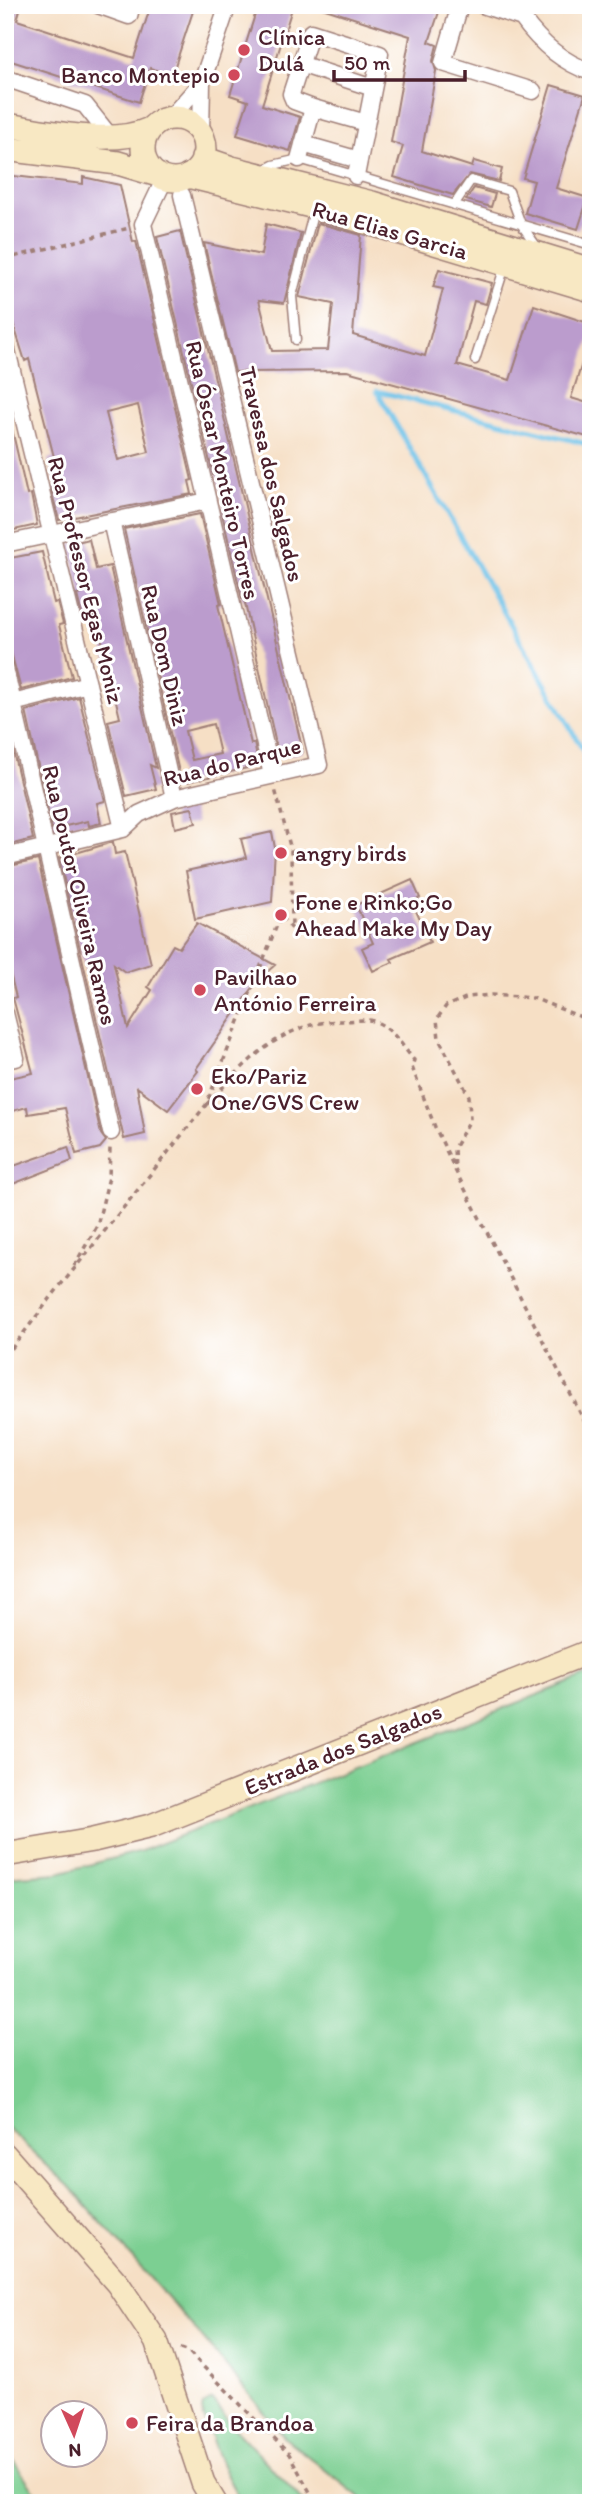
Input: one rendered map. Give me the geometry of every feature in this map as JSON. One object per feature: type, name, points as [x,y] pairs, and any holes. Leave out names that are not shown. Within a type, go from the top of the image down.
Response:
[{"type":"main road","points":[[5,125],[112,139],[135,136],[160,124],[188,121],[201,134],[205,150],[200,165],[185,185],[177,179],[118,163],[5,149]]},
{"type":"main road","points":[[160,124],[145,137],[144,155],[147,164],[162,177]]},
{"type":"main road","name":"Rua Elias Garcia","points":[[203,158],[372,203],[508,254],[591,290]]},
{"type":"main road","name":"Rua Elias Garcia","points":[[185,185],[314,207],[508,254],[543,255],[591,270]]},
{"type":"main road","name":"Estrada dos Salgados","points":[[5,1855],[93,1840],[151,1826],[591,1651]]},
{"type":"main road","name":"Estrada dos Salgados","points":[[5,1842],[93,1840]]},
{"type":"main road","points":[[5,2155],[118,2284],[156,2341],[203,2483],[215,2503]]},
{"type":"street","points":[[98,5],[129,16],[132,5]]},
{"type":"street","points":[[201,134],[202,82],[228,5]]},
{"type":"street","points":[[460,5],[443,63],[533,91]]},
{"type":"street","points":[[482,5],[524,11],[534,35],[559,57],[591,72]]},
{"type":"street","points":[[313,108],[301,152],[358,168],[380,54],[311,32],[291,98],[313,108],[366,123]]},
{"type":"street","points":[[300,64],[373,88]]},
{"type":"street","points":[[5,78],[85,105],[112,139]]},
{"type":"street","points":[[160,124],[202,82]]},
{"type":"street","points":[[143,225],[162,177]]},
{"type":"street","name":"Travessa dos Salgados","points":[[185,185],[319,765]]},
{"type":"street","name":"Rua Óscar Monteiro Torres","points":[[143,225],[272,775]]},
{"type":"street","name":"Rua Professor Egas Moniz","points":[[5,342],[123,829]]},
{"type":"street","points":[[5,544],[206,501]]},
{"type":"street","name":"Rua Dom Diniz","points":[[111,522],[174,798]]},
{"type":"street","name":"Rua Doutor Oliveira Ramos","points":[[5,668],[10,704],[46,847],[111,1132]]},
{"type":"street","points":[[10,704],[88,684]]},
{"type":"street","name":"Rua do Parque","points":[[123,829],[139,814],[174,798],[319,765]]},
{"type":"street","points":[[5,858],[123,829]]},
{"type":"street","points":[[5,1013],[11,1059]]},
{"type":"lane","points":[[257,174],[301,152]]},
{"type":"lane","points":[[358,168],[454,205],[591,245]]},
{"type":"lane","points":[[454,205],[471,180],[509,191],[521,224],[543,255]]},
{"type":"lane","points":[[296,340],[292,296],[314,207]]},
{"type":"lane","points":[[475,360],[508,254]]},
{"type":"path","points":[[5,259],[143,225]]},
{"type":"path","points":[[206,1105],[281,915],[292,929],[291,850],[272,775]]},
{"type":"path","points":[[455,1170],[454,1148],[470,1120],[469,1096],[439,1038],[437,1019],[446,1006],[468,997],[491,995],[533,998],[591,1021]]},
{"type":"path","points":[[5,1357],[206,1105],[256,1053],[290,1031],[324,1021],[375,1021],[388,1030],[414,1060],[412,1067],[455,1170],[591,1434]]},
{"type":"path","points":[[66,1279],[97,1226],[109,1177],[111,1132]]},
{"type":"path","points":[[181,2348],[187,2350],[289,2454],[316,2503]]},
{"type":"green space","points":[[591,1674],[591,2503],[367,2503],[285,2438],[201,2336],[69,2186],[5,2126],[5,1877],[58,1873],[141,1851]]},
{"type":"green space","points":[[212,2400],[234,2428],[305,2503],[243,2503],[224,2470],[202,2411],[203,2405]]},
{"type":"green space","points":[[5,2449],[43,2503],[5,2503]]},
{"type":"building","points":[[5,5],[20,10],[17,20],[134,58],[151,5],[195,5],[172,75],[150,68],[139,102],[5,59]]},
{"type":"building","points":[[258,5],[293,5],[262,105],[300,117],[290,151],[237,135],[248,101],[230,95]]},
{"type":"building","points":[[322,5],[418,5],[439,12],[429,42],[437,45],[433,61],[436,71],[422,151],[472,167],[474,161],[502,169],[499,181],[470,174],[453,195],[394,177],[403,146],[391,142],[410,36],[322,8]]},
{"type":"building","points":[[551,85],[585,95],[556,188],[588,198],[578,229],[525,213],[534,181],[523,178]]},
{"type":"building","points":[[5,175],[83,184],[83,177],[120,185],[133,242],[136,241],[192,480],[189,481],[192,494],[59,520],[51,489],[56,487],[48,459],[54,457],[29,359],[25,361],[6,300],[10,299],[5,281]],"holes":[[[138,405],[149,452],[118,460],[106,413]]]},
{"type":"building","points":[[474,188],[495,194],[491,207],[466,200]]},
{"type":"building","points":[[318,223],[361,235],[353,335],[425,356],[443,289],[433,287],[439,269],[492,283],[486,304],[474,301],[457,365],[510,380],[534,305],[591,324],[591,335],[571,398],[591,404],[591,438],[347,371],[235,372],[204,243],[261,255],[266,224],[301,233],[284,303],[259,300],[272,351],[328,350],[333,304],[299,297]]},
{"type":"building","points":[[180,231],[303,752],[279,758],[221,509],[224,508],[216,474],[213,475],[157,237]]},
{"type":"building","points":[[11,425],[27,495],[31,494],[37,525],[5,532],[5,426]]},
{"type":"building","points":[[200,514],[221,604],[218,605],[251,744],[254,743],[258,762],[255,763],[256,766],[187,782],[181,781],[124,529]],"holes":[[[213,724],[220,754],[192,760],[185,731]]]},
{"type":"building","points":[[89,539],[96,569],[110,566],[156,768],[150,765],[156,789],[126,796],[108,721],[120,718],[96,616],[83,619],[77,595],[81,594],[69,544]]},
{"type":"building","points":[[42,552],[54,603],[57,602],[63,624],[59,625],[72,677],[21,690],[5,629],[5,559]]},
{"type":"building","points":[[79,697],[105,801],[97,803],[101,823],[89,826],[88,821],[52,829],[26,711]]},
{"type":"building","points":[[5,716],[33,839],[5,846]]},
{"type":"building","points":[[192,808],[196,823],[175,828],[172,812]]},
{"type":"building","points":[[272,832],[275,848],[272,902],[195,919],[186,871],[246,858],[241,839]]},
{"type":"building","points":[[113,842],[115,854],[125,852],[151,964],[125,972],[114,964],[128,1028],[152,990],[148,987],[173,945],[179,948],[197,923],[275,965],[259,979],[196,1069],[198,1071],[168,1110],[137,1087],[145,1134],[124,1139],[59,858]]},
{"type":"building","points":[[38,860],[101,1134],[106,1141],[100,1148],[76,1154],[65,1108],[28,1114],[27,1107],[5,1113],[5,1079],[33,1073],[13,998],[16,997],[5,953],[5,867]]},
{"type":"building","points":[[412,880],[420,898],[412,902],[430,942],[391,959],[393,962],[373,971],[362,948],[373,943],[356,905]]},
{"type":"building","points":[[68,1147],[72,1161],[5,1187],[5,1169]]},
{"type":"waterway","points":[[377,391],[591,764]]},
{"type":"waterway","points":[[377,391],[591,445]]},
{"type":"place","name":"Clínica Dulá","points":[[244,50]]},
{"type":"place","name":"Banco Montepio","points":[[234,75]]},
{"type":"place","name":"angry birds","points":[[281,853]]},
{"type":"place","name":"Fone e Rinko;Go Ahead Make My Day","points":[[281,915]]},
{"type":"place","name":"Pavilhao António Ferreira","points":[[200,990]]},
{"type":"place","name":"Eko/Pariz One/GVS Crew","points":[[197,1089]]},
{"type":"place","name":"Feira da Brandoa","points":[[132,2423]]}]
